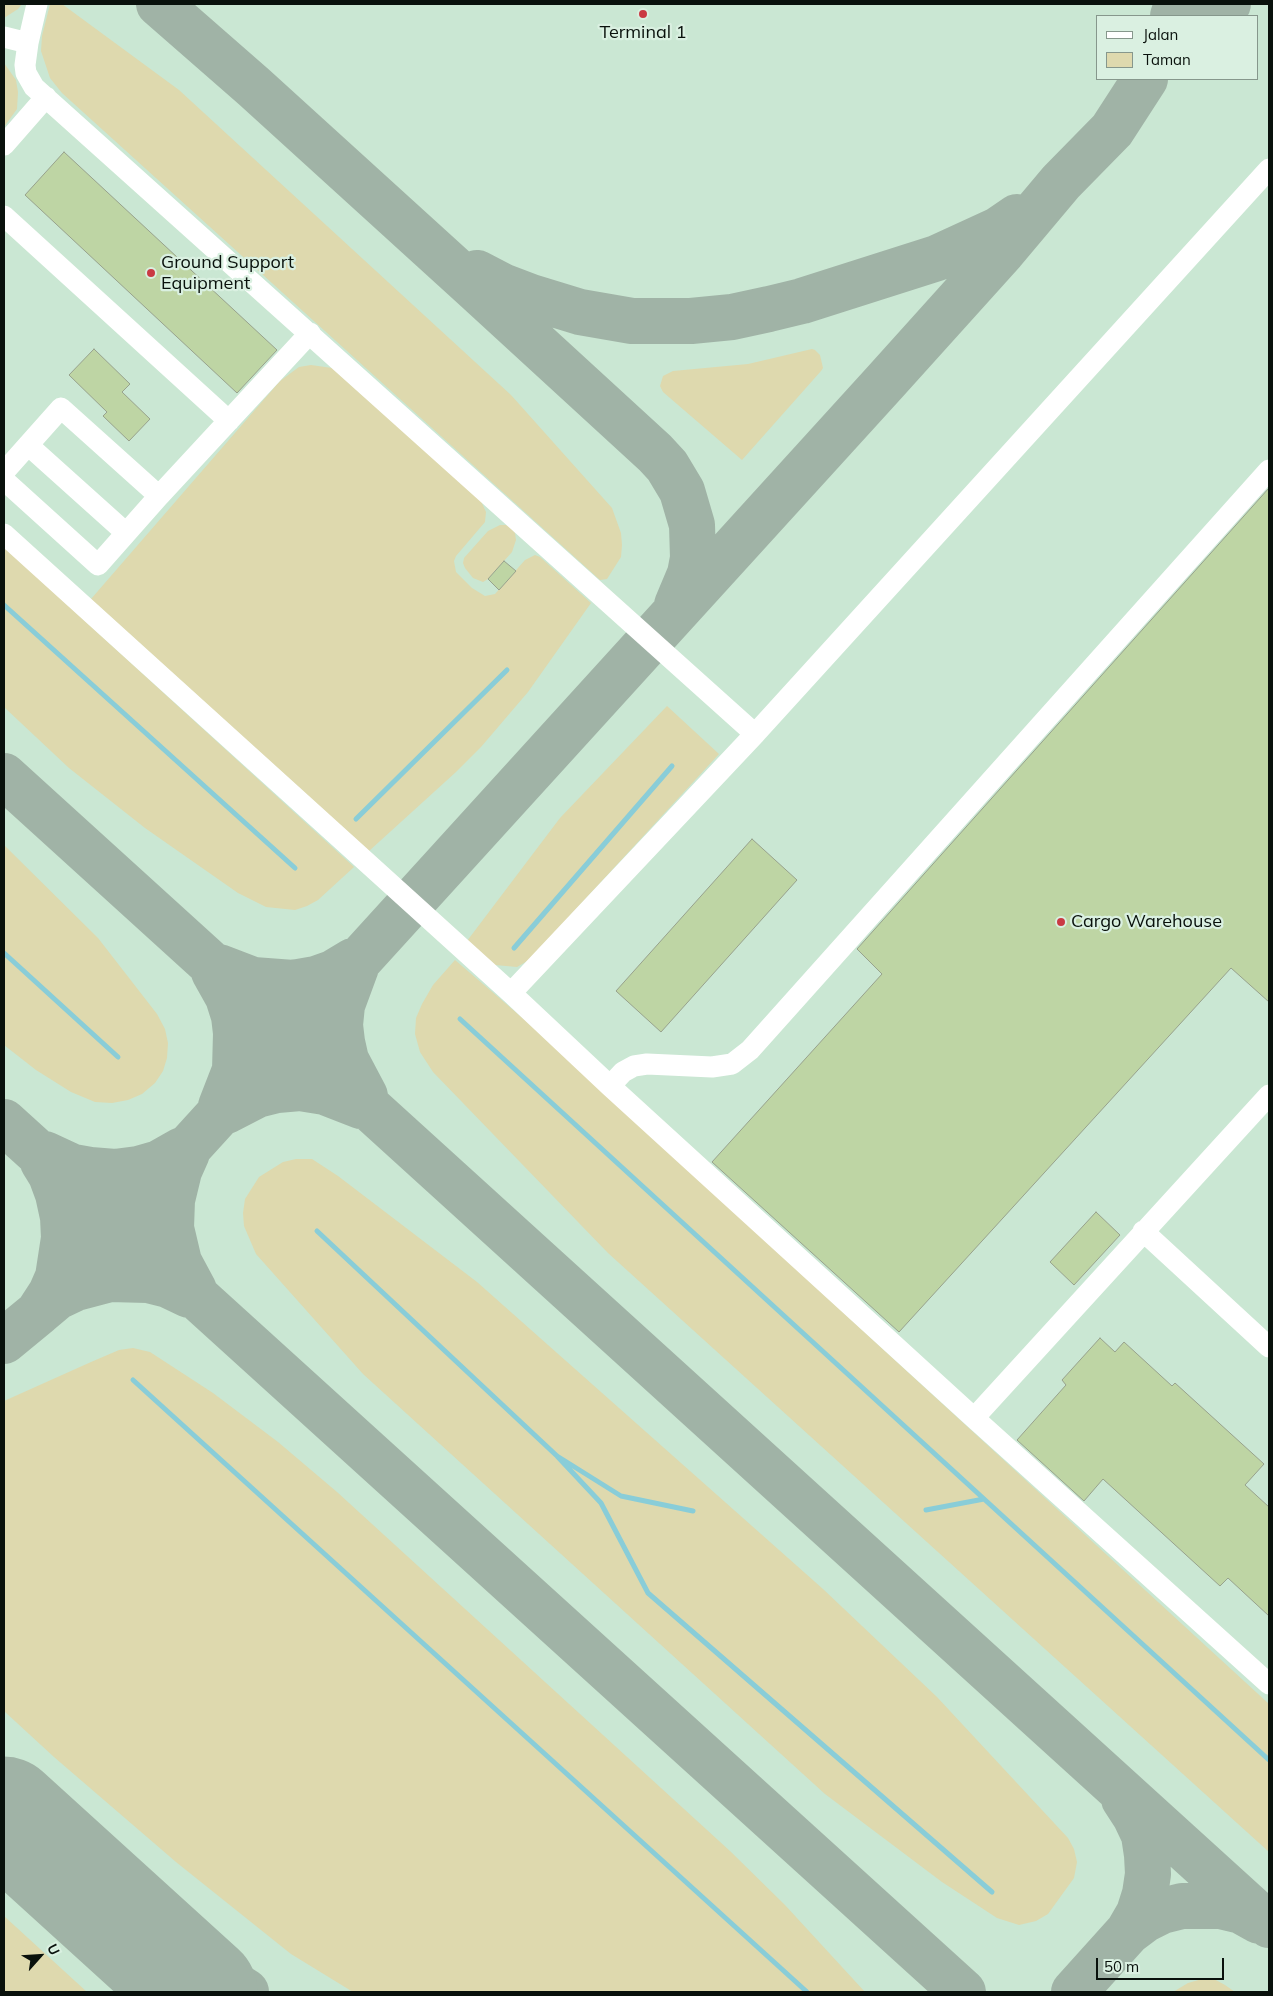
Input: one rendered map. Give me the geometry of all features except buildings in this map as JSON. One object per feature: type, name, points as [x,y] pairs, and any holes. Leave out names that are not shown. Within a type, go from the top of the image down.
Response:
[{"type":"lane","points":[[37,4],[25,65],[26,73],[34,87],[755,734]]},
{"type":"lane","points":[[4,37],[28,43]]},
{"type":"lane","points":[[4,145],[46,97]]},
{"type":"lane","points":[[511,993],[755,734],[1269,170]]},
{"type":"lane","points":[[4,216],[229,421]]},
{"type":"lane","points":[[4,480],[98,565],[159,496],[310,333]]},
{"type":"lane","points":[[4,472],[61,408],[159,496]]},
{"type":"lane","points":[[28,445],[126,533]]},
{"type":"lane","points":[[610,1086],[623,1072],[634,1066],[647,1064],[712,1067],[732,1064],[750,1050],[1269,470]]},
{"type":"lane","points":[[4,534],[511,993],[610,1086],[974,1418],[1269,1684]]},
{"type":"lane","points":[[974,1418],[1269,1094]]},
{"type":"lane","points":[[1143,1231],[1269,1347]]},
{"type":"shaded area","points":[[4,4],[1269,4],[1269,1992],[4,1992]]},
{"type":"green space","points":[[4,4],[22,4],[4,18]]},
{"type":"green space","points":[[50,4],[62,4],[179,90],[511,395],[612,508],[621,533],[622,545],[621,557],[607,579],[600,580],[62,93],[50,78],[41,51],[42,36]]},
{"type":"green space","points":[[4,63],[16,80],[18,92],[17,109],[4,127]]},
{"type":"green space","points":[[812,349],[820,355],[823,368],[742,460],[663,392],[660,386],[663,376],[673,371],[748,364]]},
{"type":"green space","points":[[311,365],[332,368],[481,501],[486,512],[485,522],[456,556],[454,561],[456,572],[472,588],[485,596],[495,594],[525,560],[535,555],[540,557],[591,603],[528,692],[481,747],[369,851],[91,599],[280,381],[299,367]]},
{"type":"green space","points":[[500,525],[506,525],[515,533],[516,540],[512,552],[488,579],[483,582],[473,578],[465,568],[464,558],[488,531]]},
{"type":"green space","points":[[4,547],[354,867],[318,900],[307,906],[295,910],[266,907],[238,893],[145,828],[69,768],[4,707]]},
{"type":"green space","points":[[667,706],[719,754],[529,960],[517,967],[495,965],[467,941],[560,818]]},
{"type":"green space","points":[[4,845],[98,938],[157,1014],[165,1029],[168,1043],[167,1058],[163,1071],[155,1083],[142,1094],[128,1100],[112,1103],[95,1102],[71,1092],[36,1070],[4,1045]]},
{"type":"green space","points":[[455,960],[526,1021],[1269,1704],[1269,1852],[608,1253],[433,1072],[420,1052],[415,1034],[416,1018],[433,985]]},
{"type":"green space","points":[[296,1159],[312,1159],[338,1176],[477,1282],[823,1589],[937,1697],[1068,1838],[1074,1849],[1077,1862],[1074,1878],[1048,1914],[1036,1921],[1019,1925],[997,1918],[942,1882],[825,1794],[363,1374],[256,1254],[244,1226],[245,1199],[259,1177],[283,1162]]},
{"type":"green space","points":[[133,1348],[150,1352],[213,1393],[278,1442],[337,1492],[730,1851],[785,1905],[865,1992],[353,1992],[291,1954],[176,1862],[54,1757],[4,1711],[4,1401],[119,1350]]},
{"type":"green space","points":[[4,1916],[87,1992],[4,1992]]},
{"type":"green space","points":[[1202,1979],[1214,1979],[1235,1992],[1173,1992],[1188,1983]]},
{"type":"waterway","points":[[4,605],[295,868]]},
{"type":"waterway","points":[[356,819],[507,670]]},
{"type":"waterway","points":[[514,948],[672,766]]},
{"type":"waterway","points":[[4,953],[118,1057]]},
{"type":"waterway","points":[[460,1019],[1269,1760]]},
{"type":"waterway","points":[[317,1231],[557,1456],[621,1496],[693,1511]]},
{"type":"waterway","points":[[133,1380],[807,1992]]},
{"type":"waterway","points":[[557,1456],[601,1503],[648,1593],[992,1892]]},
{"type":"waterway","points":[[926,1510],[984,1499]]},
{"type":"taxiway","points":[[159,4],[254,87],[474,287],[667,466],[682,491],[692,525],[693,558],[690,574],[677,605]]},
{"type":"taxiway","points":[[1173,15],[1177,4]]},
{"type":"taxiway","points":[[1217,15],[1228,4]]},
{"type":"taxiway","points":[[4,1341],[38,1313],[885,382],[1003,251],[1061,182],[1112,130],[1144,80]]},
{"type":"taxiway","points":[[477,273],[502,286],[531,297],[580,312],[632,321],[691,321],[732,317],[802,301],[937,258],[998,230],[1017,217]]},
{"type":"taxiway","points":[[4,776],[1269,1925]]},
{"type":"taxiway","points":[[219,967],[253,980],[293,983],[316,979],[333,973],[353,961]]},
{"type":"taxiway","points":[[356,967],[342,1005],[340,1025],[346,1060],[365,1096]]},
{"type":"taxiway","points":[[214,972],[228,997],[234,1016],[236,1033],[235,1070],[221,1106]]},
{"type":"taxiway","points":[[226,1111],[257,1095],[277,1090],[300,1088],[325,1092],[361,1106]]},
{"type":"taxiway","points":[[4,1122],[963,1992]]},
{"type":"taxiway","points":[[45,1154],[73,1167],[115,1172],[138,1169],[159,1163],[182,1150]]},
{"type":"taxiway","points":[[187,1153],[179,1171],[172,1200],[171,1228],[179,1262],[194,1290]]},
{"type":"taxiway","points":[[43,1162],[51,1175],[58,1194],[63,1217],[64,1238],[58,1277],[51,1293],[38,1313],[57,1297],[76,1288],[110,1279],[148,1280],[168,1285],[189,1295]]},
{"type":"taxiway","points":[[1124,1799],[1144,1835],[1148,1874],[1145,1894],[1139,1913],[1128,1932]]},
{"type":"taxiway","points":[[88,1891],[246,1992]]},
{"type":"taxiway","points":[[1074,1992],[1128,1932],[1144,1920],[1162,1911],[1182,1906],[1220,1906],[1241,1911],[1259,1921]]},
{"type":"runway","points":[[4,1814],[200,1992]]},
{"type":"place","name":"Terminal 1","points":[[643,14]]},
{"type":"place","name":"Ground Support Equipment","points":[[151,273]]},
{"type":"place","name":"Cargo Warehouse","points":[[1061,922]]}]
